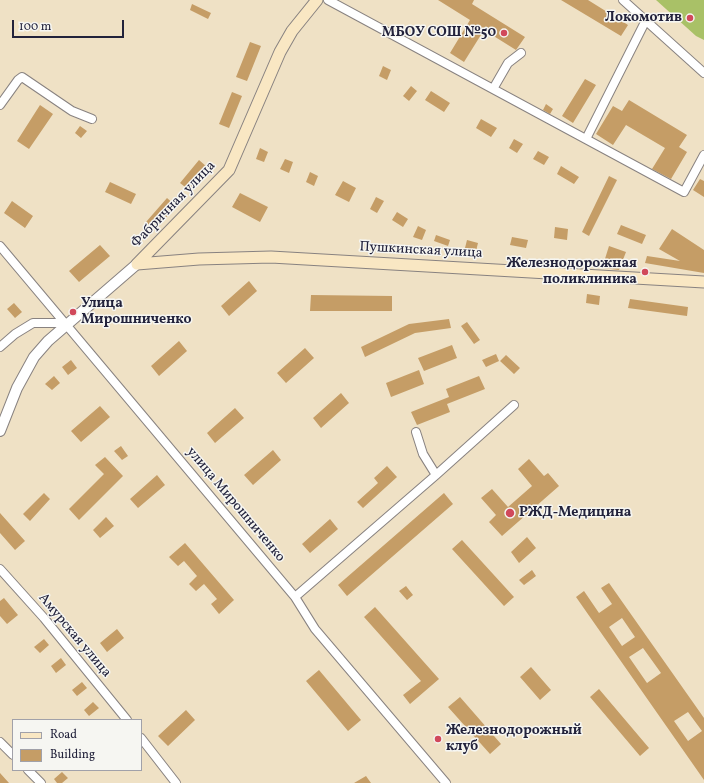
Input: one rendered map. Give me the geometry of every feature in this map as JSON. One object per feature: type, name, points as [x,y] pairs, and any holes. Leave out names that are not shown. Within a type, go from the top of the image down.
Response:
[{"type":"main road","name":"Фабричная улица","points":[[137,264],[229,170],[280,52],[292,31],[317,0]]},
{"type":"main road","name":"Пушкинская улица","points":[[137,264],[199,259],[271,257],[704,282]]},
{"type":"street","points":[[328,0],[684,192],[704,155]]},
{"type":"street","points":[[623,0],[704,73]]},
{"type":"street","points":[[586,139],[646,20]]},
{"type":"street","points":[[493,89],[508,63],[521,53]]},
{"type":"street","points":[[0,105],[18,80],[22,77],[72,111],[92,119]]},
{"type":"street","name":"улица Мирошниченко","points":[[0,246],[295,596],[315,629],[446,783]]},
{"type":"street","name":"Фабричная улица","points":[[0,431],[17,388],[34,357],[66,323],[137,264]]},
{"type":"street","points":[[0,347],[14,334],[33,323],[66,323]]},
{"type":"street","points":[[295,596],[436,475],[514,404]]},
{"type":"street","points":[[416,432],[423,454],[436,475]]},
{"type":"street","name":"Амурская улица","points":[[0,569],[44,618],[126,719]]},
{"type":"street","points":[[142,739],[176,783]]},
{"type":"street","points":[[0,742],[12,754]]},
{"type":"street","points":[[29,771],[40,783]]},
{"type":"green space","name":"Локомотив","points":[[656,0],[704,0],[704,40],[696,36]]},
{"type":"building","name":"МБОУ СОШ №50","points":[[438,0],[474,0],[472,4],[525,37],[516,50],[484,30],[464,62],[450,53],[470,20]]},
{"type":"building","points":[[561,0],[588,0],[628,25],[621,36]]},
{"type":"building","points":[[192,4],[211,13],[208,19],[190,10]]},
{"type":"building","points":[[250,42],[261,46],[247,81],[236,77]]},
{"type":"building","points":[[383,66],[391,70],[387,80],[379,76]]},
{"type":"building","points":[[585,79],[596,85],[573,123],[562,116]]},
{"type":"building","points":[[411,86],[417,91],[409,101],[403,96]]},
{"type":"building","points":[[431,91],[450,103],[444,112],[425,100]]},
{"type":"building","points":[[232,92],[242,96],[229,128],[219,124]]},
{"type":"building","points":[[629,100],[687,135],[679,147],[687,152],[671,179],[652,169],[665,148],[626,125],[613,145],[596,134],[613,106],[622,111]]},
{"type":"building","points":[[546,104],[553,109],[550,114],[543,110]]},
{"type":"building","points":[[40,105],[53,114],[29,149],[17,141]]},
{"type":"building","points":[[481,119],[497,128],[491,137],[476,128]]},
{"type":"building","points":[[80,126],[87,131],[81,138],[75,133]]},
{"type":"building","points":[[514,139],[523,144],[517,153],[509,148]]},
{"type":"building","points":[[260,148],[268,152],[264,162],[256,159]]},
{"type":"building","points":[[538,151],[549,157],[544,165],[533,159]]},
{"type":"building","points":[[285,159],[293,162],[289,173],[280,169]]},
{"type":"building","points":[[199,160],[207,167],[189,190],[180,183]]},
{"type":"building","points":[[561,166],[579,177],[574,184],[557,174]]},
{"type":"building","points":[[310,172],[318,176],[314,186],[306,182]]},
{"type":"building","points":[[609,176],[617,180],[589,236],[582,232]]},
{"type":"building","points":[[700,179],[704,181],[704,197],[693,190]]},
{"type":"building","points":[[343,181],[356,188],[349,202],[335,195]]},
{"type":"building","points":[[110,182],[136,194],[131,204],[105,192]]},
{"type":"building","points":[[240,193],[268,207],[260,222],[232,207]]},
{"type":"building","points":[[376,197],[384,201],[377,213],[370,209]]},
{"type":"building","points":[[167,198],[176,206],[155,230],[146,222]]},
{"type":"building","points":[[12,201],[33,216],[25,228],[4,213]]},
{"type":"building","points":[[397,212],[408,219],[403,227],[392,220]]},
{"type":"building","points":[[621,225],[646,235],[642,244],[617,234]]},
{"type":"building","points":[[418,226],[426,230],[422,240],[413,237]]},
{"type":"building","points":[[555,227],[568,229],[567,240],[554,238]]},
{"type":"building","points":[[672,229],[704,250],[704,273],[645,263],[647,256],[680,261],[659,249]]},
{"type":"building","points":[[436,235],[450,240],[448,246],[434,241]]},
{"type":"building","points":[[512,237],[528,240],[526,248],[510,245]]},
{"type":"building","points":[[467,240],[478,243],[476,251],[465,248]]},
{"type":"building","points":[[100,245],[110,256],[79,282],[69,271]]},
{"type":"building","points":[[609,246],[626,252],[619,270],[594,267],[597,260],[604,262]]},
{"type":"building","points":[[249,281],[257,291],[229,316],[221,306]]},
{"type":"building","points":[[587,294],[600,296],[599,305],[586,303]]},
{"type":"building","points":[[311,295],[392,296],[392,311],[310,311]]},
{"type":"building","points":[[630,299],[688,307],[687,316],[628,308]]},
{"type":"building","points":[[14,303],[22,312],[15,318],[7,309]]},
{"type":"building","points":[[449,319],[451,328],[415,333],[365,357],[361,347],[409,324]]},
{"type":"building","points":[[467,322],[480,340],[474,344],[461,326]]},
{"type":"building","points":[[179,341],[187,351],[159,376],[151,366]]},
{"type":"building","points":[[452,345],[457,358],[424,371],[418,358]]},
{"type":"building","points":[[305,348],[314,358],[286,383],[277,373]]},
{"type":"building","points":[[496,354],[499,361],[486,367],[482,360]]},
{"type":"building","points":[[506,355],[520,368],[514,374],[500,361]]},
{"type":"building","points":[[71,360],[77,368],[68,375],[62,367]]},
{"type":"building","points":[[419,370],[424,384],[391,397],[386,383]]},
{"type":"building","points":[[54,376],[60,383],[52,390],[45,384]]},
{"type":"building","points":[[479,376],[485,389],[447,404],[450,412],[417,425],[411,412],[449,397],[446,389]]},
{"type":"building","points":[[341,393],[349,403],[321,428],[313,418]]},
{"type":"building","points":[[100,406],[110,417],[81,442],[71,431]]},
{"type":"building","points":[[235,408],[244,418],[215,443],[207,433]]},
{"type":"building","points":[[121,446],[128,456],[122,460],[114,451]]},
{"type":"building","points":[[273,450],[281,460],[253,485],[244,475]]},
{"type":"building","points":[[105,457],[123,476],[79,520],[69,509],[104,474],[95,465]]},
{"type":"building","points":[[529,459],[544,476],[548,473],[559,486],[502,536],[489,522],[496,515],[481,498],[492,489],[508,507],[532,486],[518,469]]},
{"type":"building","points":[[387,466],[397,477],[363,508],[357,502],[378,483],[374,478]]},
{"type":"building","points":[[157,475],[165,485],[138,508],[130,499]]},
{"type":"building","points":[[44,493],[50,499],[30,521],[23,514]]},
{"type":"building","points":[[444,493],[453,504],[347,596],[338,585]]},
{"type":"building","points":[[0,513],[25,541],[15,550],[0,533]]},
{"type":"building","points":[[106,517],[114,526],[100,538],[93,530]]},
{"type":"building","points":[[330,519],[338,529],[310,553],[302,544]]},
{"type":"building","points":[[527,537],[536,548],[519,563],[511,552]]},
{"type":"building","points":[[462,540],[514,597],[504,606],[452,549]]},
{"type":"building","points":[[185,543],[234,600],[219,614],[211,604],[217,599],[204,584],[196,591],[189,584],[197,576],[184,561],[178,566],[169,557]]},
{"type":"building","points":[[532,570],[536,576],[524,585],[519,580]]},
{"type":"building","points":[[609,583],[704,718],[704,780],[576,597],[584,591],[599,613],[612,604],[601,588]],"holes":[[[622,618],[635,637],[622,646],[609,627]],[[643,648],[661,673],[647,683],[629,657]],[[688,712],[702,731],[688,741],[674,721]]]},
{"type":"building","points":[[406,586],[413,595],[407,600],[399,591]]},
{"type":"building","points":[[4,598],[18,615],[7,624],[0,616],[0,601]]},
{"type":"building","points":[[375,607],[439,679],[410,704],[403,695],[421,681],[364,617]]},
{"type":"building","points":[[117,629],[124,638],[107,652],[100,643]]},
{"type":"building","points":[[44,639],[49,645],[40,653],[34,647]]},
{"type":"building","points":[[61,658],[66,665],[56,673],[51,666]]},
{"type":"building","points":[[531,667],[551,690],[540,700],[520,677]]},
{"type":"building","points":[[319,670],[361,720],[348,731],[306,681]]},
{"type":"building","points":[[82,682],[87,688],[77,696],[72,690]]},
{"type":"building","points":[[599,689],[649,748],[640,756],[590,697]]},
{"type":"building","points":[[460,697],[501,744],[490,754],[448,707]]},
{"type":"building","points":[[93,702],[99,708],[89,716],[84,710]]},
{"type":"building","points":[[186,710],[195,720],[168,746],[158,736]]},
{"type":"building","points":[[62,772],[68,778],[62,783],[57,783],[54,779]]},
{"type":"building","points":[[0,773],[9,783],[0,783]]},
{"type":"building","points":[[366,776],[371,783],[354,783]]},
{"type":"place","name":"Локомотив","points":[[690,18]]},
{"type":"place","name":"МБОУ СОШ №50","points":[[504,33]]},
{"type":"place","name":"Железнодорожная поликлиника","points":[[645,272]]},
{"type":"place","name":"Улица Мирошниченко","points":[[73,312]]},
{"type":"place","name":"РЖД-Медицина","points":[[510,513]]},
{"type":"place","name":"Железнодорожный клуб","points":[[438,739]]}]
